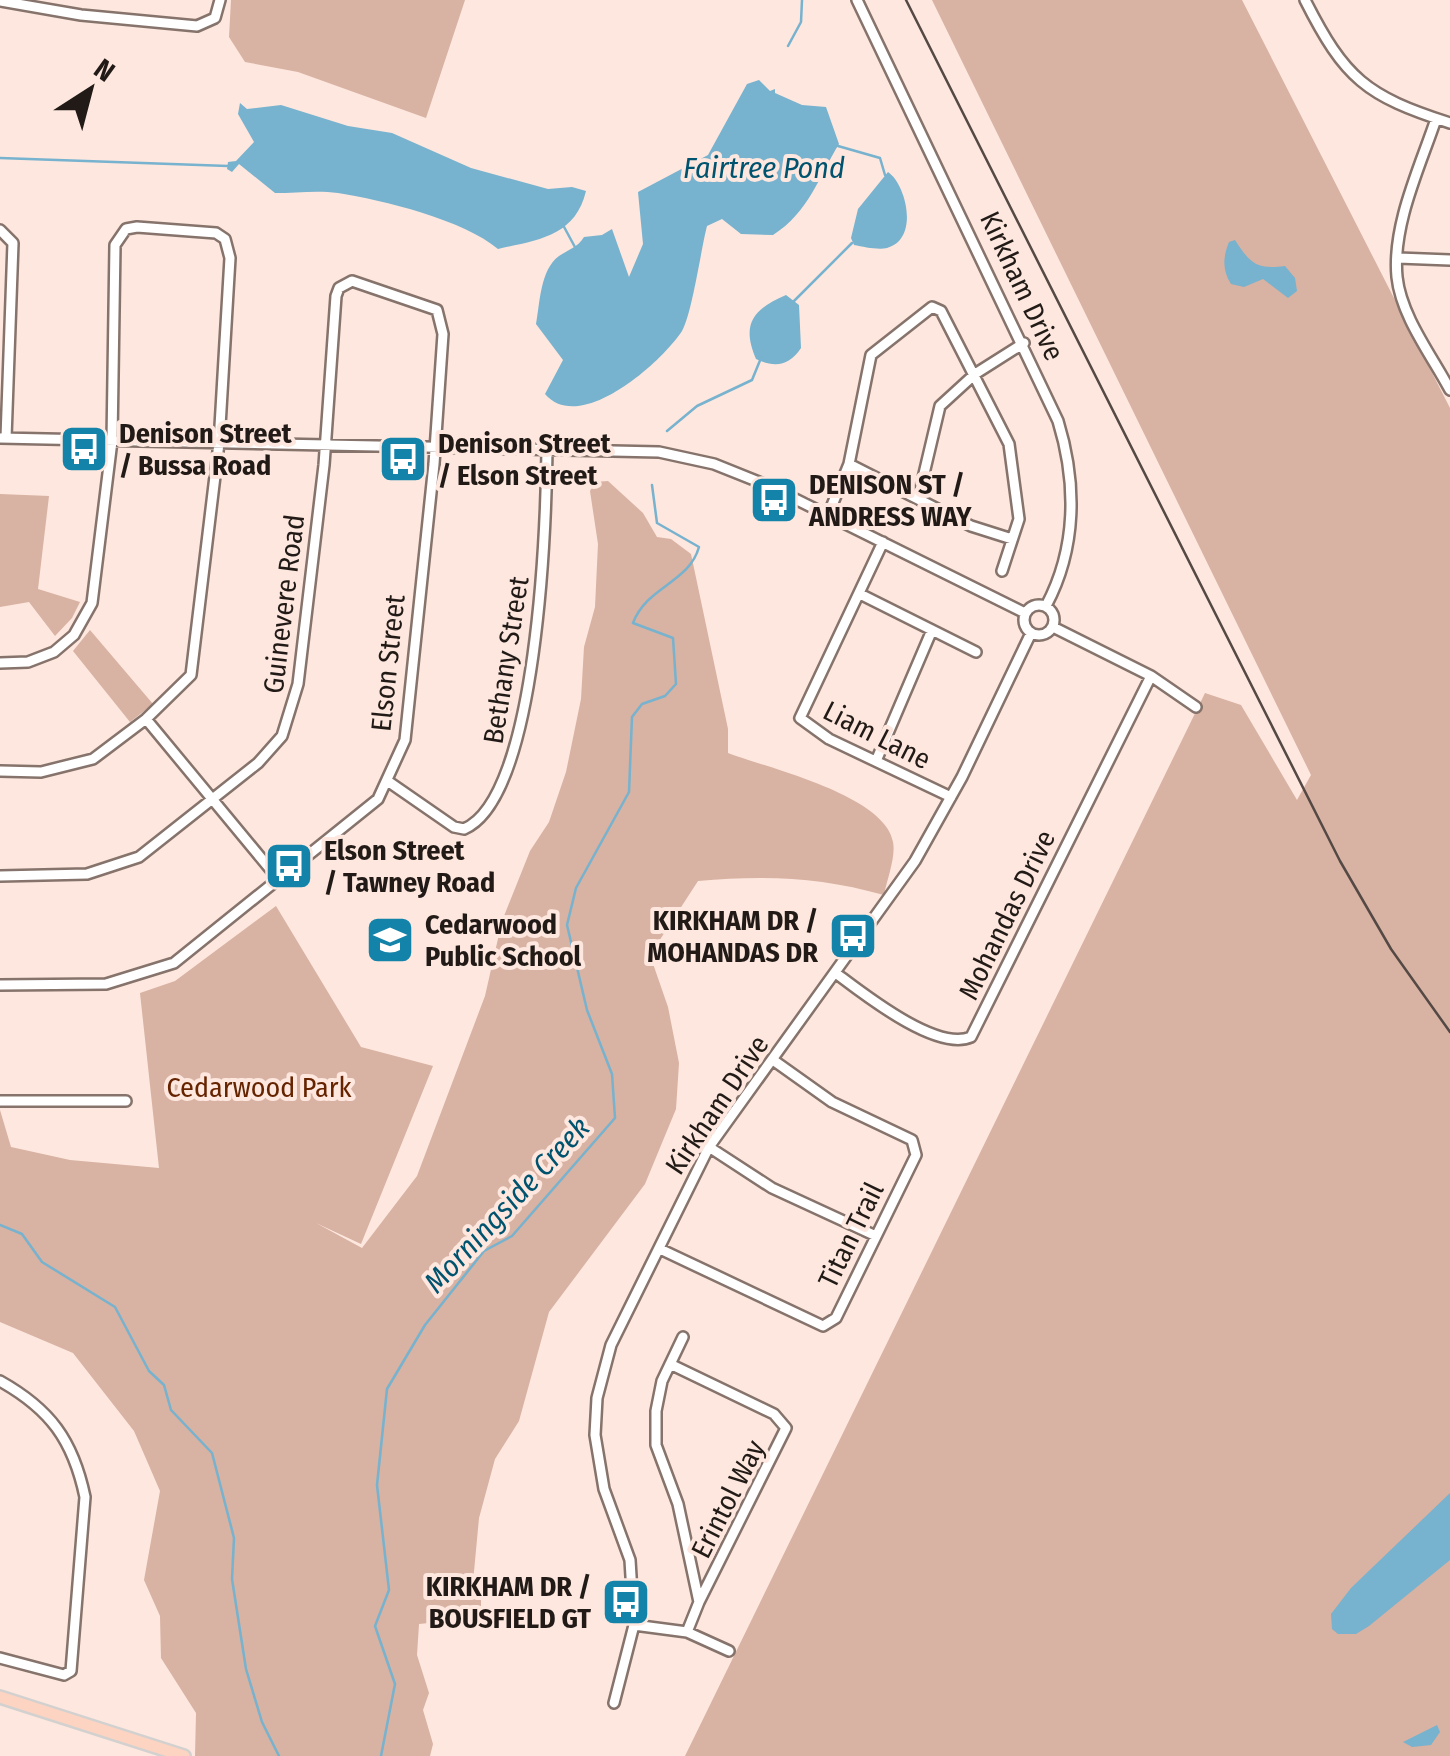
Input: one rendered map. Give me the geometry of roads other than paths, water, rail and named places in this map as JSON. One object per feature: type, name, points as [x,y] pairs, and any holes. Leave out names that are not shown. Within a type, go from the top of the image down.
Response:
[{"type":"main road","points":[[0,1696],[184,1756]]},
{"type":"street","points":[[0,2],[81,15],[198,26],[215,18],[220,0]]},
{"type":"street","name":"Kirkham Drive","points":[[858,0],[1058,420],[1071,482],[1065,556],[1046,606]]},
{"type":"street","points":[[1304,0],[1326,44],[1359,84],[1450,123]]},
{"type":"street","points":[[1436,118],[1401,230],[1397,275],[1407,309],[1450,390]]},
{"type":"street","points":[[0,663],[45,656],[68,641],[85,620],[94,594],[112,440],[112,263],[121,235],[137,227],[206,229],[225,239],[230,258],[219,443],[191,676],[146,719],[94,759],[41,772],[0,771]]},
{"type":"street","points":[[0,230],[13,243],[3,438],[685,456],[740,473],[1025,613]]},
{"type":"street","points":[[1398,258],[1450,260]]},
{"type":"street","name":"Guinevere Road","points":[[0,876],[86,874],[114,868],[149,850],[258,763],[282,736],[293,712],[325,445],[339,288],[352,282],[432,306],[441,316],[434,448]]},
{"type":"street","points":[[828,515],[848,464],[871,355],[925,310],[941,311],[1010,444],[1018,520],[1002,570]]},
{"type":"street","points":[[918,499],[940,406],[975,374],[1024,343]]},
{"type":"street","name":"Elson Street","points":[[0,985],[88,985],[152,973],[192,952],[355,821],[390,782],[404,740],[434,448]]},
{"type":"street","name":"Bethany Street","points":[[390,782],[454,828],[464,830],[483,816],[514,759],[546,544],[547,450]]},
{"type":"street","points":[[848,464],[971,526],[1012,538]]},
{"type":"street","points":[[882,542],[860,594],[976,652]]},
{"type":"street","name":"Liam Lane","points":[[860,594],[800,718],[829,739],[951,798]]},
{"type":"street","points":[[1036,604],[1046,606],[1055,617],[1053,627],[1041,635],[1031,633],[1025,625],[1025,613],[1036,604]]},
{"type":"street","points":[[1053,627],[1152,676],[1196,707]]},
{"type":"street","points":[[876,762],[932,630]]},
{"type":"street","name":"Kirkham Drive","points":[[614,1703],[634,1625],[630,1560],[604,1489],[595,1435],[597,1398],[611,1346],[709,1147],[838,974],[915,861],[951,798],[1031,633]]},
{"type":"street","name":"Mohandas Drive","points":[[838,974],[892,1012],[950,1041],[971,1037],[1152,676]]},
{"type":"street","points":[[146,719],[280,881]]},
{"type":"street","name":"Titan Trail","points":[[660,1248],[823,1326],[836,1318],[916,1154],[912,1140],[832,1102],[773,1060]]},
{"type":"street","points":[[0,1101],[126,1101]]},
{"type":"street","points":[[709,1147],[772,1188],[876,1236]]},
{"type":"street","points":[[683,1337],[656,1411],[656,1446],[678,1504],[699,1602],[687,1632]]},
{"type":"street","name":"Erintol Way","points":[[670,1364],[774,1414],[786,1428],[699,1602]]},
{"type":"street","points":[[0,1381],[38,1402],[55,1423],[81,1476],[85,1497],[71,1671],[64,1675],[0,1658]]},
{"type":"street","points":[[634,1625],[687,1632],[729,1651]]},
{"type":"water","name":"Fairtree Pond","points":[[759,80],[770,91],[775,89],[775,93],[802,105],[826,107],[839,144],[812,194],[796,216],[773,235],[741,234],[722,219],[707,226],[689,311],[672,345],[619,390],[578,406],[560,404],[545,394],[563,360],[536,324],[548,270],[584,237],[602,235],[612,229],[629,277],[643,244],[638,192],[708,155],[747,84]]},
{"type":"water","points":[[240,103],[247,109],[281,105],[348,126],[392,133],[471,168],[548,189],[572,187],[586,191],[581,206],[564,227],[540,239],[498,249],[465,229],[399,206],[330,192],[275,193],[239,164],[232,172],[227,169],[228,162],[236,161],[254,142],[238,114]]},
{"type":"water","points":[[888,172],[904,199],[904,234],[887,248],[854,245],[851,238],[858,209]]},
{"type":"water","points":[[1235,240],[1255,263],[1285,266],[1295,278],[1297,291],[1288,298],[1263,279],[1244,287],[1231,284],[1225,258],[1229,242]]},
{"type":"water","points":[[786,295],[799,305],[801,348],[786,362],[763,362],[756,359],[750,327],[758,312]]},
{"type":"water","points":[[1450,1493],[1450,1560],[1369,1626],[1356,1634],[1338,1634],[1332,1629],[1331,1614],[1351,1588]]},
{"type":"water","points":[[1437,1725],[1440,1732],[1431,1745],[1412,1747],[1403,1742]]},
{"type":"waterway","name":"Morningside Creek","points":[[788,46],[801,22],[802,0]]},
{"type":"waterway","name":"Morningside Creek","points":[[838,146],[880,158],[885,175]]},
{"type":"waterway","name":"Morningside Creek","points":[[0,158],[228,166]]},
{"type":"waterway","points":[[563,225],[576,249]]},
{"type":"waterway","name":"Morningside Creek","points":[[792,303],[852,243]]},
{"type":"waterway","name":"Morningside Creek","points":[[667,431],[697,406],[752,380],[761,358]]},
{"type":"waterway","name":"Morningside Creek","points":[[381,1756],[395,1684],[375,1626],[389,1590],[377,1485],[387,1389],[425,1325],[484,1251],[512,1236],[615,1118],[612,1074],[587,1010],[567,925],[576,888],[629,792],[632,717],[642,704],[665,696],[676,684],[673,638],[633,623],[648,601],[686,569],[699,547],[657,523],[652,485]]},
{"type":"waterway","points":[[0,1225],[22,1234],[42,1262],[115,1307],[149,1371],[164,1385],[171,1410],[212,1453],[234,1538],[232,1579],[246,1669],[262,1722],[279,1756]]},
{"type":"railway","points":[[906,0],[1340,861],[1391,949],[1450,1032]]},
{"type":"place","name":"Denison Street / Bussa Road","points":[[84,449]]},
{"type":"place","name":"Denison Street / Elson Street","points":[[403,459]]},
{"type":"place","name":"DENISON ST / ANDRESS WAY","points":[[774,500]]},
{"type":"place","name":"Elson Street / Tawney Road","points":[[289,866]]},
{"type":"place","name":"KIRKHAM DR / MOHANDAS DR","points":[[853,936]]},
{"type":"place","name":"Cedarwood Public School","points":[[390,940]]},
{"type":"place","name":"KIRKHAM DR / BOUSFIELD GT","points":[[626,1602]]},
{"type":"park label","name":"Cedarwood Park","points":[[259,1087]]}]
